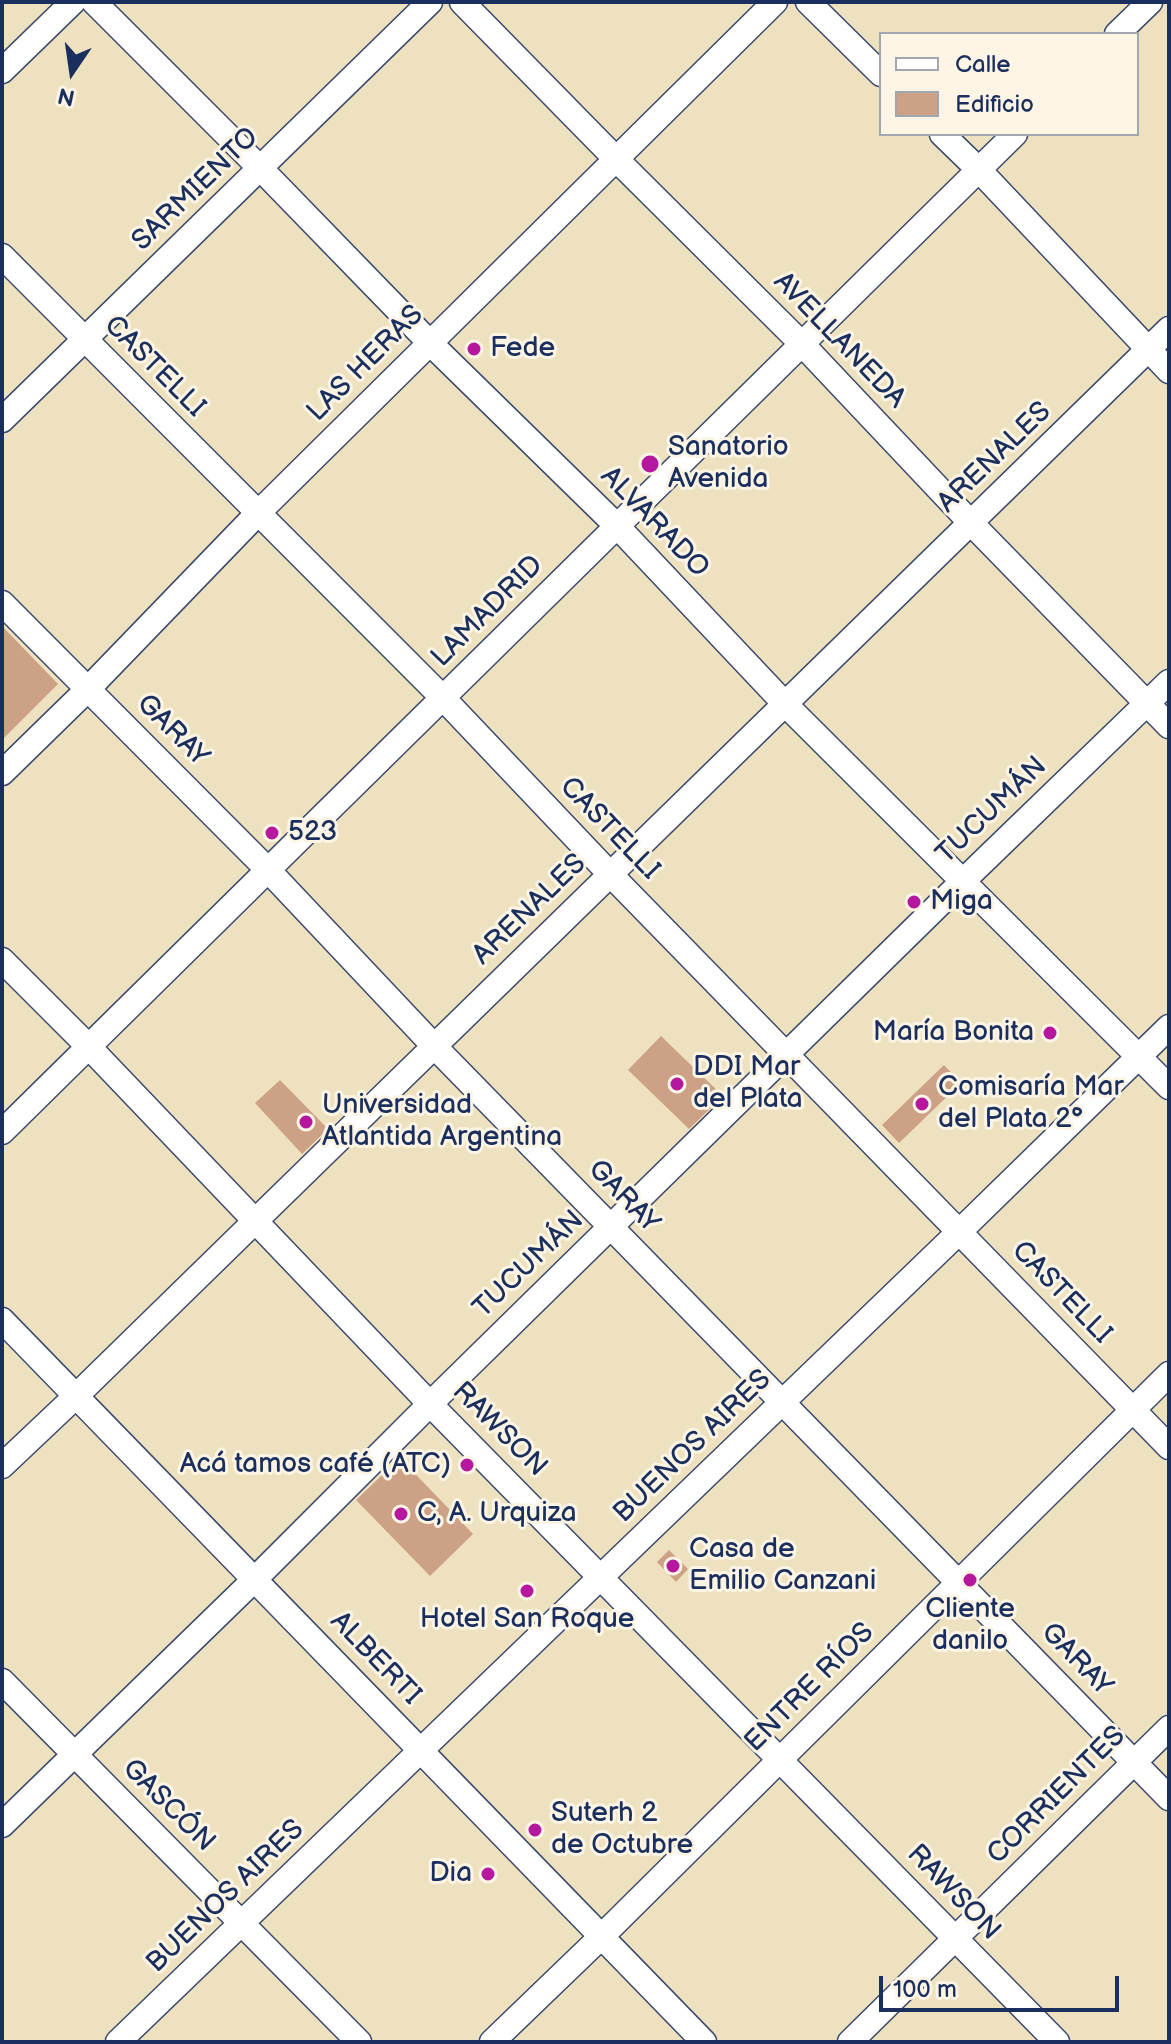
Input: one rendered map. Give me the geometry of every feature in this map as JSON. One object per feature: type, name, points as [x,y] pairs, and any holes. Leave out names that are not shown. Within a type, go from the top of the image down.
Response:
[{"type":"street","points":[[2,71],[73,2]]},
{"type":"street","name":"ALVARADO","points":[[94,2],[430,343],[617,526],[786,705],[1169,1087]]},
{"type":"street","name":"SARMIENTO","points":[[2,420],[430,2]]},
{"type":"street","name":"AVELLANEDA","points":[[462,2],[802,344],[1169,726]]},
{"type":"street","name":"LAS HERAS","points":[[2,773],[258,513],[775,2]]},
{"type":"street","points":[[808,2],[879,72]]},
{"type":"street","points":[[1119,32],[1150,2]]},
{"type":"street","points":[[1164,2],[1169,7]]},
{"type":"street","points":[[944,136],[1169,371]]},
{"type":"street","name":"LAMADRID","points":[[2,1132],[1013,136]]},
{"type":"street","name":"CASTELLI","points":[[2,256],[443,698],[610,874],[1169,1447]]},
{"type":"street","name":"ARENALES","points":[[2,1466],[1169,329]]},
{"type":"street","name":"GARAY","points":[[2,603],[268,870],[434,1046],[1169,1798]]},
{"type":"street","name":"TUCUMÁN","points":[[2,1825],[1169,682]]},
{"type":"street","name":"RAWSON","points":[[2,960],[430,1404],[1057,2042]]},
{"type":"street","name":"BUENOS AIRES","points":[[118,2042],[1169,1027]]},
{"type":"street","name":"ALBERTI","points":[[2,1320],[704,2042]]},
{"type":"street","name":"ENTRE RÍOS","points":[[492,2042],[1169,1374]]},
{"type":"street","name":"GASCÓN","points":[[2,1681],[359,2042]]},
{"type":"street","name":"CORRIENTES","points":[[850,2042],[1169,1728]]},
{"type":"building","points":[[2,626],[58,684],[2,740]]},
{"type":"building","name":"DDI Mar del Plata","points":[[661,1036],[723,1096],[689,1129],[628,1070]]},
{"type":"building","name":"Comisaría Mar del Plata 2°","points":[[944,1065],[961,1083],[899,1143],[882,1125]]},
{"type":"building","points":[[280,1080],[328,1129],[302,1154],[255,1103]]},
{"type":"building","points":[[400,1458],[473,1534],[430,1576],[356,1500]]},
{"type":"building","name":"Casa de Emilio Canzani","points":[[669,1550],[688,1569],[676,1582],[657,1562]]},
{"type":"place","name":"Fede","points":[[474,349]]},
{"type":"place","name":"Sanatorio Avenida","points":[[650,464]]},
{"type":"place","name":"523","points":[[272,833]]},
{"type":"place","name":"Miga","points":[[914,902]]},
{"type":"place","name":"María Bonita","points":[[1050,1033]]},
{"type":"place","name":"DDI Mar del Plata","points":[[677,1084]]},
{"type":"place","name":"Comisaría Mar del Plata 2°","points":[[922,1104]]},
{"type":"place","name":"Universidad Atlantida Argentina","points":[[306,1122]]},
{"type":"place","name":"Acá tamos café (ATC)","points":[[467,1465]]},
{"type":"place","name":"C, A. Urquiza","points":[[401,1514]]},
{"type":"place","name":"Casa de Emilio Canzani","points":[[673,1566]]},
{"type":"place","name":"Cliente danilo","points":[[970,1580]]},
{"type":"place","name":"Hotel San Roque","points":[[527,1591]]},
{"type":"place","name":"Suterh 2 de Octubre","points":[[535,1830]]},
{"type":"place","name":"Dia","points":[[488,1874]]}]
